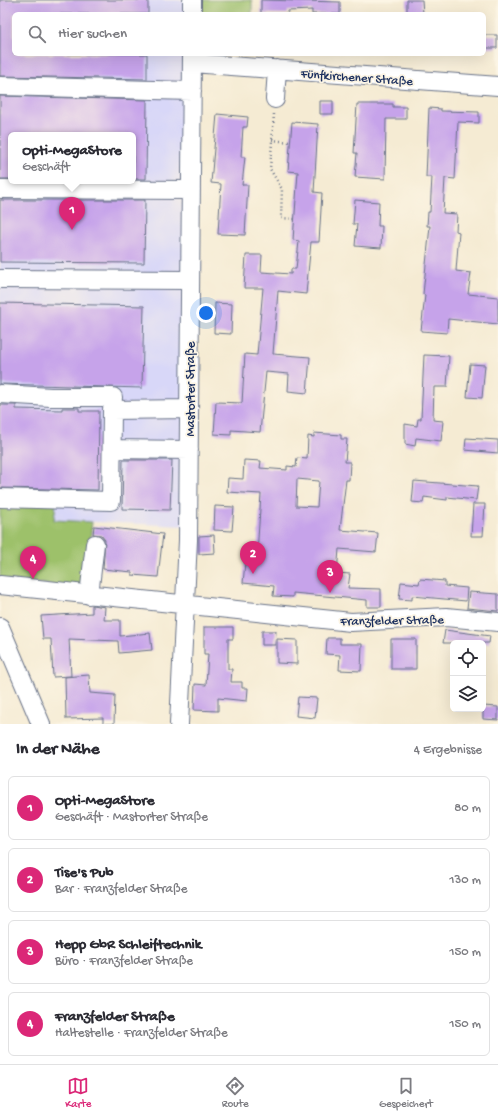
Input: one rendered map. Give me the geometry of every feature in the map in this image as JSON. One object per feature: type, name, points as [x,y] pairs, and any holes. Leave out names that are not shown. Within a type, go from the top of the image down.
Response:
[{"type":"street","points":[[192,0],[192,12]]},
{"type":"street","name":"Fünfkirchener Straße","points":[[192,58],[277,69],[498,86]]},
{"type":"street","name":"Mastorter Straße","points":[[179,724],[186,606],[188,540],[192,58]]},
{"type":"street","points":[[275,99],[277,69]]},
{"type":"street","points":[[0,86],[192,91]]},
{"type":"street","points":[[0,189],[191,190]]},
{"type":"street","points":[[0,279],[189,280]]},
{"type":"street","points":[[0,394],[51,397],[113,397],[111,501],[0,498]]},
{"type":"street","points":[[112,410],[189,409]]},
{"type":"street","points":[[112,449],[189,450]]},
{"type":"street","points":[[89,595],[95,544]]},
{"type":"street","name":"Franzfelder Straße","points":[[0,586],[351,622],[446,617],[498,622]]},
{"type":"street","points":[[0,626],[41,724]]},
{"type":"path","points":[[275,99],[270,169],[282,189],[281,218],[295,219]]},
{"type":"path","points":[[272,140],[290,142]]},
{"type":"shaded area","points":[[0,0],[187,0],[187,12],[12,12],[12,56],[187,56],[184,526],[54,520],[56,504],[0,503]]},
{"type":"green space","points":[[197,0],[252,0],[252,12],[197,12]]},
{"type":"green space","points":[[0,503],[56,504],[54,520],[92,522],[85,589],[0,579]]},
{"type":"building","points":[[0,0],[148,0],[148,12],[12,12],[12,56],[147,56],[147,79],[0,76]]},
{"type":"building","points":[[261,0],[340,2],[340,12],[312,12],[312,10],[261,12]]},
{"type":"building","points":[[407,0],[422,0],[423,12],[407,12]]},
{"type":"building","points":[[486,35],[497,35],[497,48],[486,48]]},
{"type":"building","points":[[0,96],[147,100],[146,179],[136,179],[136,132],[8,132],[8,179],[0,179]]},
{"type":"building","points":[[320,101],[333,101],[333,114],[320,114]]},
{"type":"building","points":[[357,104],[393,104],[393,107],[406,107],[406,119],[386,119],[385,179],[355,177],[357,153],[354,153]]},
{"type":"building","points":[[429,108],[441,109],[441,111],[479,112],[479,123],[458,122],[455,179],[445,178],[443,213],[457,214],[456,231],[459,232],[456,271],[471,273],[468,294],[498,297],[498,324],[448,319],[447,333],[421,331],[430,226],[427,226],[428,212],[430,212],[432,177],[426,177]]},
{"type":"building","points":[[217,114],[248,117],[247,127],[243,127],[241,157],[245,157],[242,185],[248,185],[245,235],[218,234],[221,184],[211,183]]},
{"type":"building","points":[[292,122],[318,124],[314,192],[322,193],[319,242],[311,242],[306,294],[278,291],[273,354],[310,357],[307,393],[288,391],[289,374],[266,372],[260,432],[231,430],[231,435],[214,434],[216,402],[242,403],[245,354],[257,355],[263,288],[244,288],[246,255],[262,255],[261,272],[291,274],[291,269],[296,269],[299,241],[293,240],[298,172],[288,171]]},
{"type":"building","points":[[0,200],[145,200],[144,263],[0,262]]},
{"type":"building","points":[[355,200],[379,202],[378,226],[382,226],[381,248],[355,246],[357,224],[353,224]]},
{"type":"building","points":[[0,303],[144,306],[142,388],[0,384]]},
{"type":"building","points":[[215,303],[232,304],[231,334],[214,333]]},
{"type":"building","points":[[424,355],[449,356],[447,387],[434,387],[433,420],[443,421],[441,441],[416,438],[415,446],[405,444],[405,424],[417,426],[418,419],[421,419]]},
{"type":"building","points":[[470,364],[485,365],[482,398],[467,397]]},
{"type":"building","points":[[0,405],[16,405],[16,409],[62,410],[62,408],[79,408],[79,411],[99,411],[98,490],[0,488]]},
{"type":"building","points":[[314,433],[341,435],[341,439],[347,439],[345,462],[350,462],[349,480],[346,480],[340,530],[378,533],[376,552],[339,549],[337,573],[350,574],[348,588],[381,589],[381,607],[367,607],[367,600],[293,593],[293,597],[273,596],[274,586],[243,583],[246,553],[257,554],[261,494],[227,492],[228,478],[243,479],[244,460],[261,461],[260,468],[287,470],[287,466],[296,467],[297,458],[307,459],[308,436],[314,437]],"holes":[[[297,479],[319,481],[317,507],[296,506]]]},
{"type":"building","points":[[466,438],[498,440],[498,453],[465,450]]},
{"type":"building","points":[[123,460],[172,460],[170,510],[122,509]]},
{"type":"building","points":[[414,481],[478,486],[476,500],[447,497],[447,500],[424,497],[423,503],[412,502]]},
{"type":"building","points":[[473,504],[485,504],[483,536],[471,536]]},
{"type":"building","points":[[215,506],[234,507],[232,531],[214,530]]},
{"type":"building","points":[[94,526],[163,534],[158,577],[132,575],[132,572],[103,569],[105,540],[101,535],[93,534]]},
{"type":"building","points":[[214,535],[215,553],[199,554],[199,536]]},
{"type":"building","points":[[420,579],[445,581],[445,586],[467,588],[466,601],[412,596],[412,600],[399,599],[401,582],[419,584]]},
{"type":"building","points":[[469,592],[498,594],[498,611],[467,608]]},
{"type":"building","points":[[92,605],[105,607],[104,620],[120,620],[120,636],[150,633],[152,650],[119,653],[118,641],[69,639],[71,676],[53,677],[51,639],[43,639],[41,616],[92,613]]},
{"type":"building","points":[[204,627],[233,627],[233,639],[228,639],[228,669],[232,669],[231,682],[242,682],[242,688],[248,688],[247,701],[218,698],[218,711],[194,710],[195,684],[206,685],[208,654],[204,654]]},
{"type":"building","points":[[445,630],[490,636],[489,643],[486,643],[486,640],[450,640],[450,643],[443,643]]},
{"type":"building","points":[[262,631],[276,631],[275,645],[262,645]]},
{"type":"building","points":[[327,638],[340,638],[340,644],[362,644],[361,671],[339,670],[340,655],[326,654]]},
{"type":"building","points":[[277,639],[297,640],[297,664],[277,663]]},
{"type":"building","points":[[391,639],[416,639],[416,669],[391,669]]},
{"type":"building","points":[[89,675],[90,693],[115,695],[114,724],[103,724],[103,718],[66,719],[65,677]]},
{"type":"building","points":[[298,697],[317,698],[315,718],[296,716]]},
{"type":"building","points":[[486,706],[498,707],[498,720],[483,719],[483,712],[486,712]]},
{"type":"place","name":"Opti-MegaStore","points":[[72,230]]},
{"type":"place","name":"Tise's Pub","points":[[253,574]]},
{"type":"place","name":"Franzfelder Straße","points":[[33,579]]},
{"type":"place","name":"Hepp GbR Schleiftechnik","points":[[330,593]]}]
